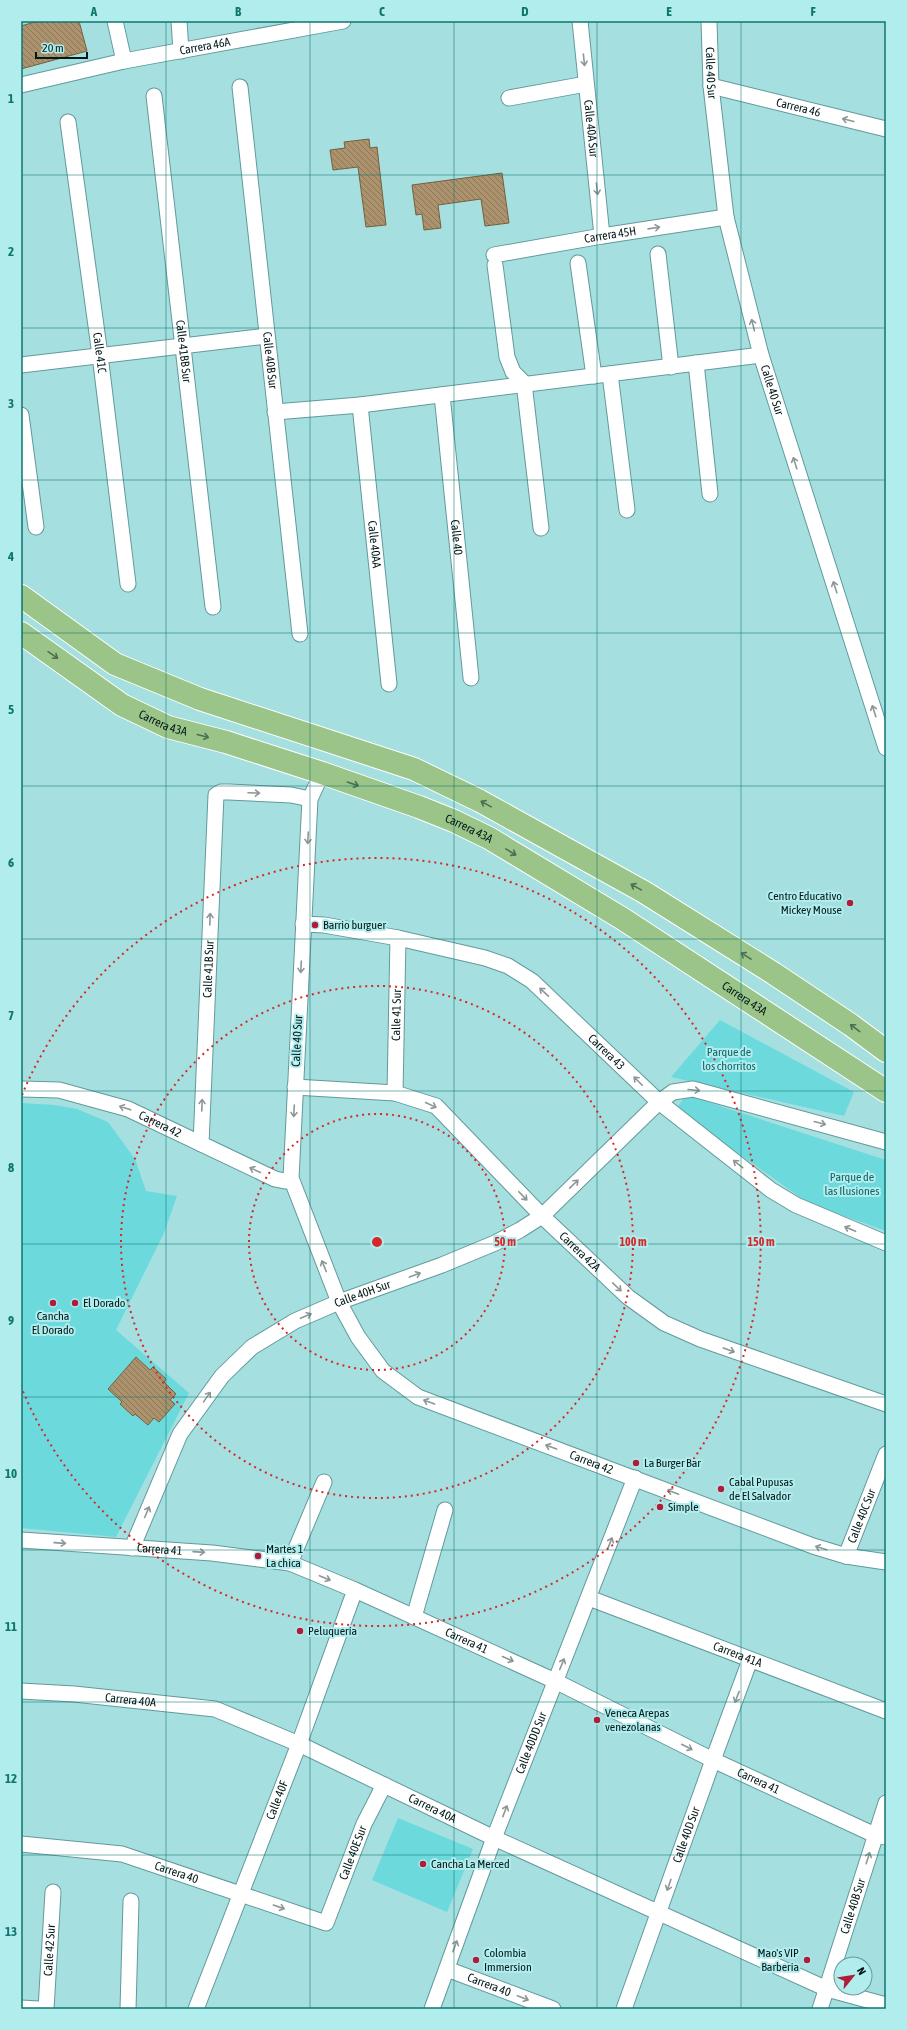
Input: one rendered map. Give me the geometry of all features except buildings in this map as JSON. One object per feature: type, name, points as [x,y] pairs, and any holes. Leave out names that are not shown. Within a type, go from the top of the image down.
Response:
[{"type":"main road","points":[[21,596],[115,664],[200,699],[414,769],[480,801],[644,892],[773,973],[851,1025],[886,1051]]},
{"type":"main road","name":"Carrera 43A","points":[[21,633],[122,705],[168,727],[226,742],[322,773],[419,807],[489,838],[623,920],[886,1091]]},
{"type":"street","points":[[115,21],[124,61]]},
{"type":"street","points":[[179,21],[181,51]]},
{"type":"street","name":"Carrera 46A","points":[[21,85],[124,61],[343,21]]},
{"type":"street","name":"Calle 40A Sur","points":[[580,21],[602,236]]},
{"type":"street","name":"Calle 40 Sur","points":[[709,21],[711,86],[726,217],[760,355],[886,748]]},
{"type":"street","points":[[509,98],[586,84]]},
{"type":"street","name":"Carrera 46","points":[[711,86],[886,129]]},
{"type":"street","name":"Calle 40B Sur","points":[[240,87],[300,634]]},
{"type":"street","name":"Calle 41BB Sur","points":[[154,96],[213,607]]},
{"type":"street","name":"Calle 41C","points":[[68,122],[100,355],[128,584]]},
{"type":"street","name":"Carrera 45H","points":[[524,383],[513,372],[508,357],[495,260],[602,236],[726,217]]},
{"type":"street","points":[[658,254],[671,367]]},
{"type":"street","points":[[578,263],[594,376]]},
{"type":"street","points":[[21,365],[267,336]]},
{"type":"street","points":[[275,412],[360,405],[524,383],[671,367],[760,355]]},
{"type":"street","points":[[696,363],[710,494]]},
{"type":"street","points":[[610,374],[627,510]]},
{"type":"street","points":[[524,383],[541,528]]},
{"type":"street","name":"Calle 40","points":[[442,395],[471,678]]},
{"type":"street","name":"Calle 40AA","points":[[360,405],[389,684]]},
{"type":"street","points":[[21,416],[36,527]]},
{"type":"street","name":"Calle 40 Sur","points":[[322,773],[310,799],[291,1178],[304,1216],[339,1302]]},
{"type":"street","name":"Calle 41B Sur","points":[[201,1144],[216,795],[221,792],[229,792],[290,795],[310,799]]},
{"type":"street","name":"Carrera 43","points":[[303,924],[324,925],[398,938],[485,958],[508,966],[532,981],[659,1102],[771,1190],[796,1205],[886,1244]]},
{"type":"street","name":"Calle 41 Sur","points":[[395,1093],[398,938]]},
{"type":"street","name":"Carrera 42A","points":[[295,1087],[395,1093],[436,1106],[542,1216],[628,1297],[664,1324],[707,1342],[886,1404]]},
{"type":"street","name":"Carrera 42","points":[[21,1089],[59,1090],[128,1109],[275,1179],[285,1181],[291,1178]]},
{"type":"street","points":[[659,1102],[673,1092],[693,1089],[886,1142]]},
{"type":"street","name":"Calle 40H Sur","points":[[132,1548],[180,1434],[222,1376],[252,1347],[295,1321],[339,1302],[495,1243],[520,1230],[542,1216],[659,1102]]},
{"type":"street","name":"Carrera 42","points":[[339,1302],[365,1348],[383,1371],[399,1385],[418,1397],[813,1546],[846,1556],[886,1562]]},
{"type":"street","name":"Calle 40C Sur","points":[[846,1556],[886,1454]]},
{"type":"street","name":"Calle 40DD Sur","points":[[432,2009],[494,1838],[635,1478]]},
{"type":"street","points":[[290,1563],[324,1482]]},
{"type":"street","points":[[414,1617],[445,1510]]},
{"type":"street","name":"Carrera 41","points":[[21,1540],[212,1553],[290,1563],[356,1590],[555,1681],[712,1760],[881,1836]]},
{"type":"street","name":"Calle 40F","points":[[196,2009],[242,1894],[356,1590]]},
{"type":"street","name":"Carrera 41A","points":[[589,1598],[886,1711]]},
{"type":"street","name":"Calle 40D Sur","points":[[624,2009],[712,1760],[750,1660]]},
{"type":"street","name":"Carrera 40A","points":[[21,1691],[74,1694],[215,1709],[299,1744],[494,1838],[658,1914],[826,1989]]},
{"type":"street","name":"Calle 40E Sur","points":[[326,1923],[364,1824],[384,1785]]},
{"type":"street","name":"Calle 40B Sur","points":[[820,2009],[881,1836],[886,1803]]},
{"type":"street","name":"Carrera 40","points":[[21,1844],[122,1854],[198,1881],[242,1894],[326,1923]]},
{"type":"street","name":"Calle 42 Sur","points":[[46,2009],[53,1892]]},
{"type":"street","points":[[128,2009],[131,1901]]},
{"type":"street","name":"Carrera 40","points":[[447,1969],[553,2009]]},
{"type":"street","points":[[826,1989],[878,2006]]},
{"type":"street","points":[[21,2008],[39,2009]]},
{"type":"green space","name":"Parque de los chorritos","points":[[720,1020],[854,1092],[844,1116],[671,1077]]},
{"type":"green space","name":"Parque de las Ilusiones","points":[[686,1095],[886,1160],[886,1231],[808,1203],[676,1109]]},
{"type":"green space","name":"El Dorado","points":[[21,1103],[55,1105],[77,1109],[108,1122],[135,1159],[146,1191],[177,1196],[164,1233],[116,1330],[189,1393],[116,1537],[21,1528]]},
{"type":"green space","name":"Cancha La Merced","points":[[398,1818],[473,1849],[447,1912],[372,1880]]},
{"type":"place","name":"Centro Educativo Mickey Mouse","points":[[850,903]]},
{"type":"place","name":"Barrio burguer","points":[[315,925]]},
{"type":"place","name":"Cancha El Dorado","points":[[53,1303]]},
{"type":"place","name":"El Dorado","points":[[75,1303]]},
{"type":"place","name":"La Burger Bar","points":[[636,1463]]},
{"type":"place","name":"Cabal Pupusas de El Salvador","points":[[721,1489]]},
{"type":"place","name":"Simple","points":[[660,1507]]},
{"type":"place","name":"Martes 1 La chica","points":[[258,1556]]},
{"type":"place","name":"Peluquería","points":[[300,1631]]},
{"type":"place","name":"Veneca Arepas venezolanas","points":[[597,1720]]},
{"type":"place","name":"Cancha La Merced","points":[[423,1864]]},
{"type":"place","name":"Colombia Immersion","points":[[476,1960]]},
{"type":"place","name":"Mao's VIP Barberia","points":[[807,1960]]}]
